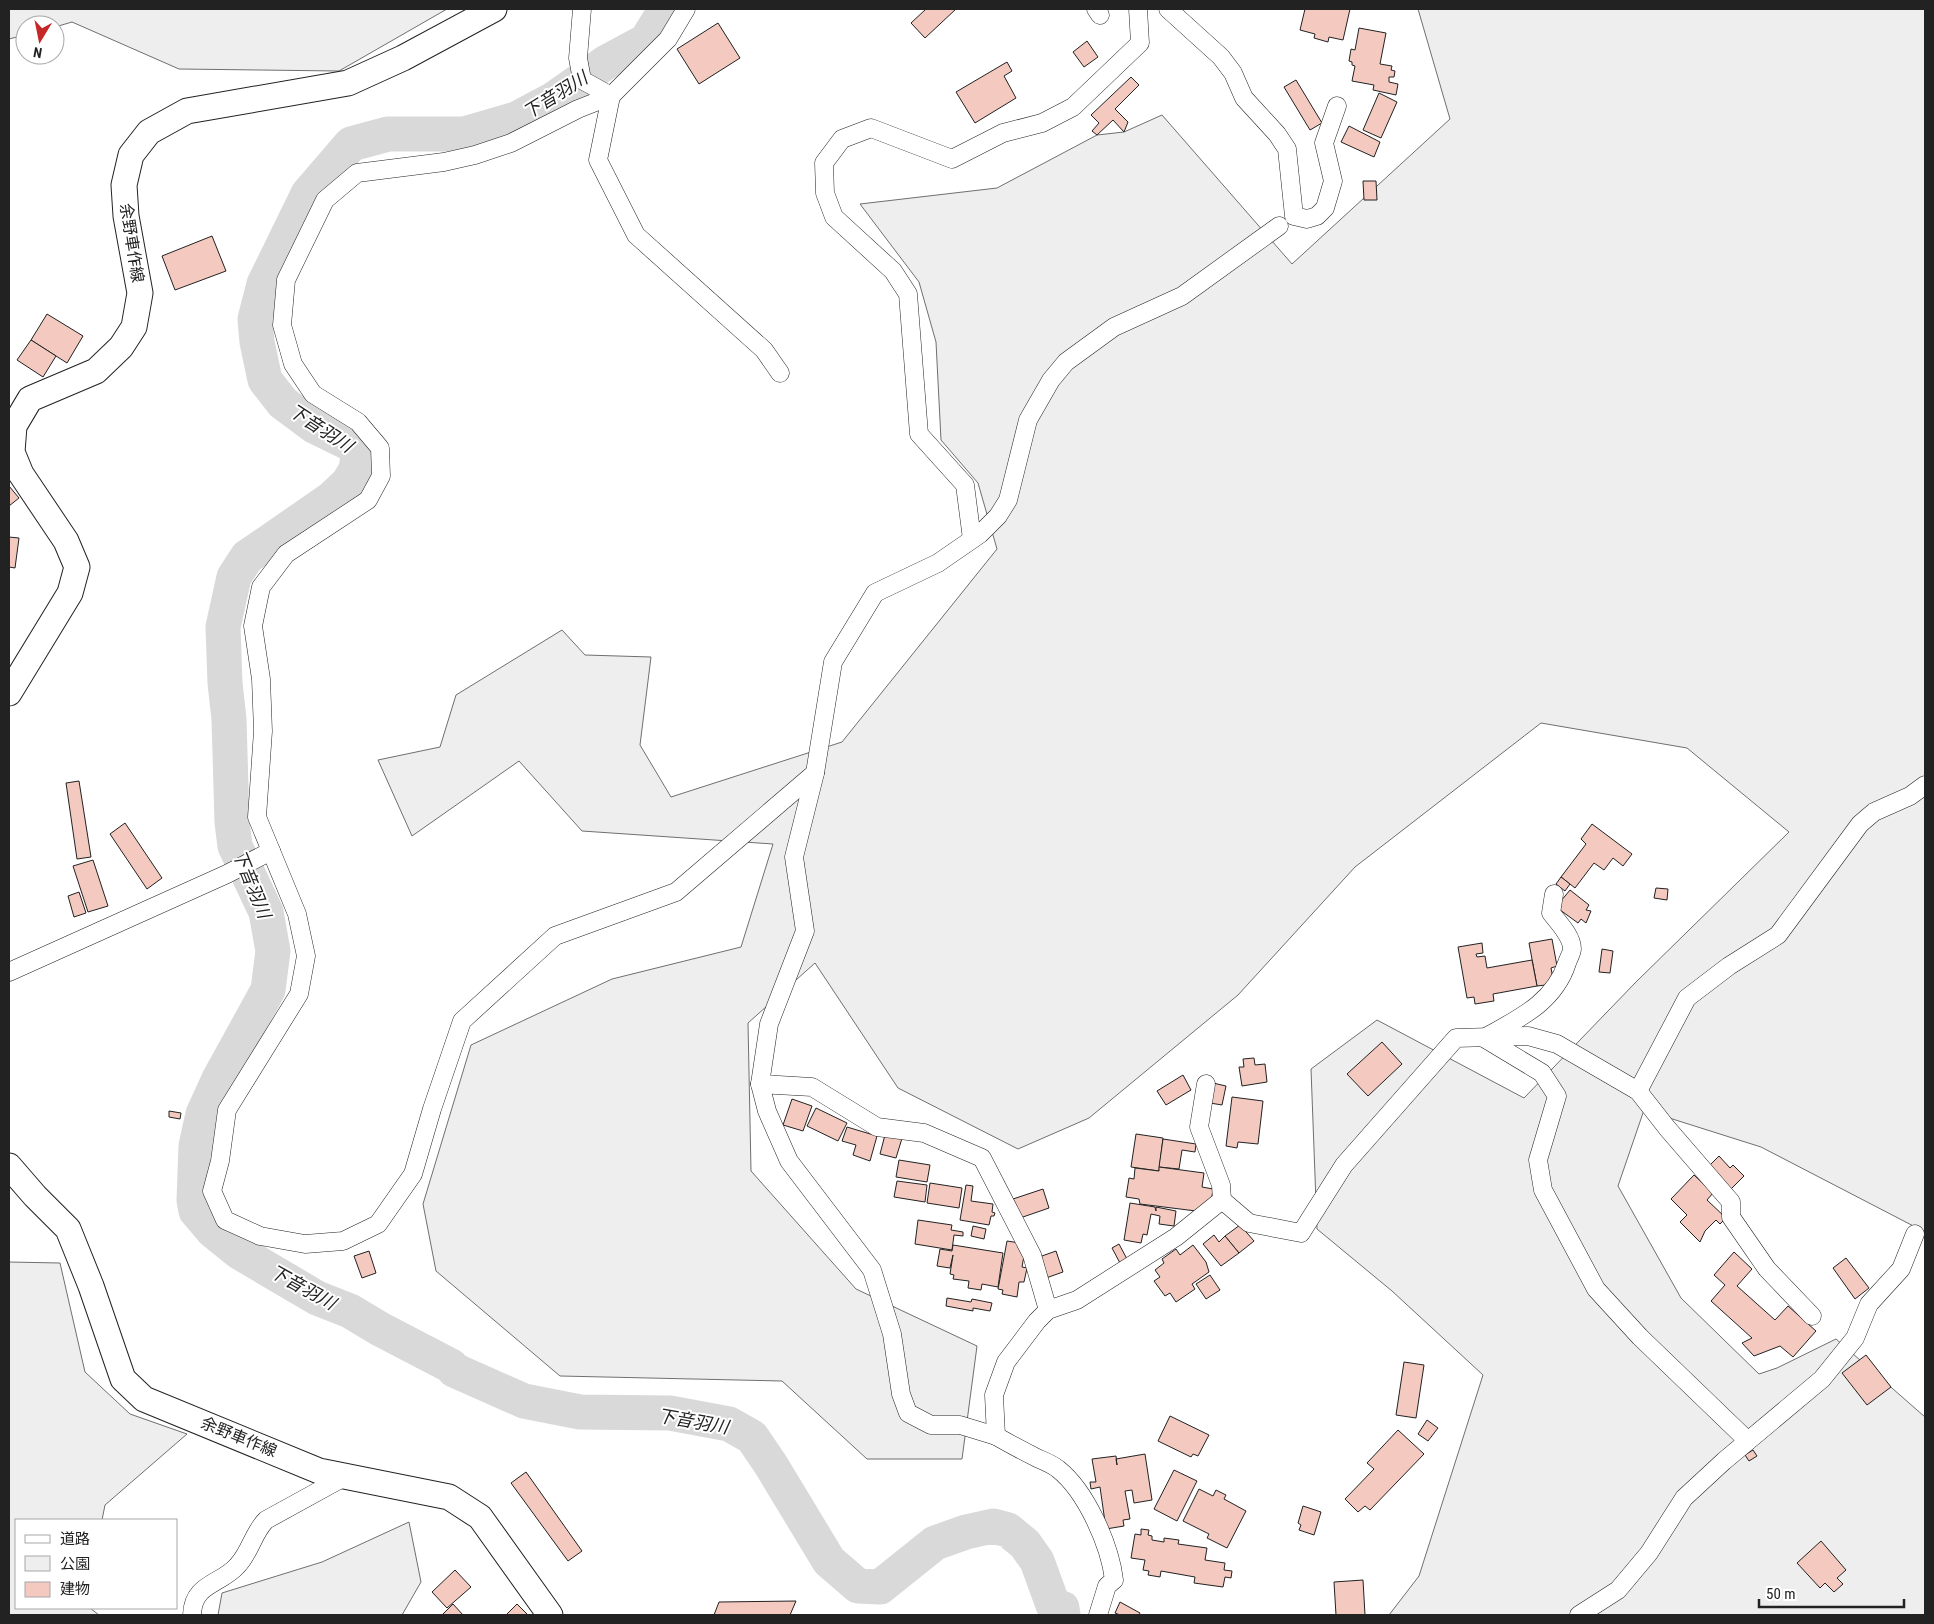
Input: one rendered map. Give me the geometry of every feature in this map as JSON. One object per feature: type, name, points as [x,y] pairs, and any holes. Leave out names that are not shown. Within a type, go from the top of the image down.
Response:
[{"type":"main road","name":"余野車作線","points":[[9,694],[70,593],[77,567],[66,541],[21,474],[12,452],[14,426],[30,399],[96,372],[121,347],[134,326],[140,293],[126,216],[124,185],[131,155],[149,132],[187,111],[348,83],[403,58],[494,9]]},
{"type":"main road","name":"余野車作線","points":[[9,1166],[35,1196],[68,1229],[91,1286],[123,1380],[144,1398],[319,1471],[449,1497],[480,1517],[550,1615]]},
{"type":"street","points":[[582,9],[578,58],[582,80],[611,96]]},
{"type":"street","points":[[686,9],[668,39],[611,96],[578,109],[511,143],[475,155],[444,162],[356,173],[325,200],[286,280],[282,325],[293,364],[313,394],[358,422],[380,448],[381,476],[368,500],[286,554],[260,587],[253,626],[261,680],[263,731],[257,817],[297,914],[306,956],[300,994],[227,1110],[220,1161],[212,1191],[225,1220],[260,1236],[305,1244],[342,1241],[378,1224],[413,1174],[462,1021],[555,936],[676,892],[815,773]]},
{"type":"street","points":[[972,539],[965,485],[919,434],[908,294],[893,271],[834,217],[825,193],[824,163],[842,139],[871,128],[952,159],[1003,133],[1042,123],[1073,107],[1140,43],[1138,9]]},
{"type":"street","points":[[1168,9],[1221,56],[1233,73],[1244,98],[1277,134],[1286,149],[1294,216],[1307,220],[1318,216],[1325,208],[1332,181],[1324,143],[1337,106]]},
{"type":"street","points":[[611,96],[598,160],[636,235],[764,350],[780,373]]},
{"type":"street","points":[[1098,1615],[1108,1586],[1114,1580],[1113,1564],[1099,1530],[1073,1484],[1057,1468],[996,1436],[960,1425],[931,1424],[908,1413],[901,1394],[892,1334],[872,1270],[789,1161],[767,1111],[760,1084],[769,1024],[805,931],[794,857],[815,773],[833,662],[875,593],[938,563],[972,539],[998,516],[1008,500],[1028,420],[1052,380],[1066,362],[1114,327],[1182,296],[1279,226]]},
{"type":"street","points":[[1638,1091],[1687,998],[1728,966],[1778,935],[1860,824],[1874,812],[1910,796],[1925,786]]},
{"type":"street","points":[[9,972],[227,874],[271,851]]},
{"type":"street","points":[[1484,1038],[1521,1017],[1548,997],[1564,974],[1572,948],[1567,935],[1551,913],[1554,894]]},
{"type":"street","points":[[1206,1084],[1200,1127],[1221,1185],[1222,1200],[1249,1223],[1301,1233],[1344,1165],[1456,1038],[1528,1036],[1557,1044],[1638,1091],[1667,1128],[1732,1202],[1731,1217],[1767,1269],[1812,1316]]},
{"type":"street","points":[[1484,1038],[1542,1073],[1558,1096],[1538,1160],[1543,1190],[1596,1289],[1640,1337],[1748,1441]]},
{"type":"street","points":[[760,1084],[812,1087],[876,1127],[924,1133],[982,1158],[1032,1255],[1048,1310]]},
{"type":"street","points":[[996,1436],[994,1395],[1006,1362],[1037,1321],[1048,1310],[1077,1300],[1176,1237],[1222,1200]]},
{"type":"street","points":[[1579,1615],[1618,1590],[1648,1553],[1684,1498],[1724,1461],[1822,1379],[1855,1338],[1869,1304],[1901,1269],[1916,1234]]},
{"type":"street","points":[[192,1615],[196,1596],[236,1568],[244,1557],[259,1527],[266,1520],[346,1476]]},
{"type":"green space","points":[[9,9],[447,9],[339,71],[179,69],[72,22],[65,24],[65,15],[15,15],[15,38],[9,39]]},
{"type":"green space","points":[[1418,9],[1925,9],[1925,1232],[1761,1147],[1644,1110],[1618,1186],[1681,1298],[1759,1374],[1777,1368],[1836,1339],[1925,1417],[1925,1615],[1389,1615],[1419,1576],[1483,1375],[1392,1291],[1317,1229],[1311,1069],[1377,1020],[1524,1098],[1636,982],[1789,832],[1687,748],[1541,723],[1355,867],[1238,995],[1089,1118],[1018,1149],[898,1088],[815,963],[748,1023],[751,1171],[856,1289],[977,1346],[962,1459],[867,1459],[782,1381],[560,1376],[436,1271],[423,1204],[471,1045],[612,979],[741,947],[773,844],[582,831],[519,761],[412,836],[378,760],[440,747],[456,695],[562,630],[585,655],[651,657],[640,745],[671,797],[842,742],[997,549],[978,483],[941,440],[936,342],[919,282],[860,204],[997,188],[1097,135],[1124,132],[1162,115],[1292,264],[1450,119]]},
{"type":"green space","points":[[9,1262],[60,1263],[85,1372],[130,1414],[187,1434],[105,1505],[102,1519],[15,1519],[15,1609],[91,1609],[99,1615],[9,1615]]},
{"type":"green space","points":[[409,1522],[421,1582],[402,1615],[218,1615],[222,1593],[322,1562]]},
{"type":"building","points":[[926,9],[956,9],[925,38],[911,23]]},
{"type":"building","points":[[1305,9],[1350,9],[1343,40],[1329,37],[1328,42],[1314,38],[1315,34],[1300,30]]},
{"type":"building","points":[[718,23],[740,58],[699,84],[677,49]]},
{"type":"building","points":[[1359,28],[1386,33],[1380,64],[1392,66],[1391,70],[1395,71],[1394,77],[1389,77],[1389,82],[1398,84],[1396,95],[1373,90],[1374,85],[1352,81],[1355,66],[1349,61],[1351,49],[1355,50]]},
{"type":"building","points":[[1087,41],[1098,57],[1084,67],[1073,52]]},
{"type":"building","points":[[1007,62],[1012,71],[1004,76],[1016,98],[975,123],[956,92]]},
{"type":"building","points":[[1131,77],[1139,85],[1115,109],[1128,122],[1124,132],[1113,120],[1097,135],[1092,131],[1099,123],[1091,115]]},
{"type":"building","points":[[1296,80],[1322,123],[1310,130],[1284,87]]},
{"type":"building","points":[[1379,93],[1397,102],[1381,138],[1363,130]]},
{"type":"building","points":[[1349,126],[1380,142],[1374,157],[1341,142]]},
{"type":"building","points":[[1363,181],[1376,181],[1377,200],[1364,200]]},
{"type":"building","points":[[212,236],[226,271],[175,290],[162,256]]},
{"type":"building","points":[[47,314],[83,336],[67,363],[31,340]]},
{"type":"building","points":[[31,340],[56,356],[43,377],[17,360]]},
{"type":"building","points":[[9,486],[19,498],[9,506]]},
{"type":"building","points":[[9,537],[19,538],[15,568],[9,567]]},
{"type":"building","points":[[79,781],[91,857],[77,859],[66,783]]},
{"type":"building","points":[[125,823],[162,878],[147,889],[110,834]]},
{"type":"building","points":[[1592,824],[1632,854],[1623,866],[1613,858],[1604,870],[1594,863],[1575,888],[1561,877],[1586,844],[1581,839]]},
{"type":"building","points":[[93,860],[108,906],[88,912],[73,866]]},
{"type":"building","points":[[1561,877],[1570,884],[1565,891],[1556,884]]},
{"type":"building","points":[[1656,888],[1668,889],[1667,900],[1654,898]]},
{"type":"building","points":[[1570,890],[1589,905],[1586,910],[1591,911],[1586,923],[1581,919],[1578,923],[1556,907]]},
{"type":"building","points":[[79,892],[86,913],[74,917],[68,896]]},
{"type":"building","points":[[1552,939],[1557,966],[1551,968],[1554,984],[1537,986],[1529,943]]},
{"type":"building","points":[[1482,943],[1483,953],[1476,954],[1477,957],[1485,956],[1487,968],[1532,960],[1537,986],[1493,994],[1494,1001],[1475,1004],[1474,997],[1467,998],[1458,947]]},
{"type":"building","points":[[1602,949],[1613,951],[1610,973],[1599,972]]},
{"type":"building","points":[[1382,1042],[1402,1064],[1368,1096],[1347,1074]]},
{"type":"building","points":[[1254,1058],[1255,1065],[1265,1064],[1267,1082],[1242,1086],[1239,1067],[1244,1067],[1243,1059]]},
{"type":"building","points":[[1183,1075],[1191,1090],[1166,1105],[1157,1091]]},
{"type":"building","points":[[1213,1083],[1226,1086],[1222,1105],[1210,1103]]},
{"type":"building","points":[[1232,1097],[1263,1101],[1258,1144],[1238,1142],[1237,1148],[1226,1146]]},
{"type":"building","points":[[792,1099],[812,1106],[803,1131],[783,1125]]},
{"type":"building","points":[[816,1108],[847,1123],[838,1141],[807,1126]]},
{"type":"building","points":[[169,1111],[181,1113],[180,1119],[169,1117]]},
{"type":"building","points":[[847,1127],[877,1136],[870,1161],[853,1155],[856,1145],[842,1141]]},
{"type":"building","points":[[886,1131],[903,1135],[896,1158],[880,1154]]},
{"type":"building","points":[[1136,1134],[1163,1138],[1159,1171],[1131,1167]]},
{"type":"building","points":[[1163,1139],[1196,1144],[1195,1152],[1182,1150],[1179,1169],[1159,1167]]},
{"type":"building","points":[[1719,1156],[1730,1168],[1733,1165],[1744,1176],[1730,1190],[1710,1165]]},
{"type":"building","points":[[899,1160],[930,1165],[927,1182],[896,1177]]},
{"type":"building","points":[[1159,1167],[1204,1173],[1202,1187],[1213,1189],[1211,1203],[1196,1211],[1140,1204],[1139,1199],[1126,1197],[1129,1178],[1134,1179],[1135,1168],[1159,1171]]},
{"type":"building","points":[[1694,1175],[1713,1193],[1707,1200],[1726,1218],[1720,1224],[1716,1220],[1705,1231],[1700,1242],[1680,1222],[1687,1215],[1671,1199]]},
{"type":"building","points":[[897,1181],[927,1185],[925,1202],[894,1197]]},
{"type":"building","points":[[930,1183],[962,1188],[959,1208],[927,1203]]},
{"type":"building","points":[[966,1185],[973,1186],[971,1201],[993,1204],[992,1212],[995,1213],[994,1216],[991,1216],[989,1225],[960,1220]]},
{"type":"building","points":[[1043,1189],[1049,1208],[1020,1218],[1013,1199]]},
{"type":"building","points":[[1130,1203],[1155,1207],[1156,1211],[1156,1207],[1176,1211],[1174,1226],[1159,1224],[1160,1216],[1151,1214],[1147,1235],[1143,1234],[1141,1243],[1124,1240]]},
{"type":"building","points":[[918,1220],[952,1225],[951,1230],[963,1232],[963,1236],[954,1235],[952,1250],[915,1244]]},
{"type":"building","points":[[1240,1225],[1254,1241],[1239,1253],[1225,1236]]},
{"type":"building","points":[[973,1226],[986,1229],[984,1239],[971,1236]]},
{"type":"building","points":[[1214,1235],[1219,1242],[1225,1236],[1239,1253],[1221,1266],[1203,1244]]},
{"type":"building","points":[[1007,1241],[1026,1244],[1022,1267],[1027,1268],[1024,1282],[1019,1282],[1017,1297],[1002,1294],[1003,1290],[998,1289]]},
{"type":"building","points":[[1119,1244],[1127,1259],[1120,1263],[1112,1248]]},
{"type":"building","points":[[953,1245],[1003,1253],[998,1287],[982,1284],[981,1290],[968,1288],[969,1281],[953,1279],[954,1275],[950,1274],[953,1255],[950,1268],[937,1266],[940,1249],[952,1251]]},
{"type":"building","points":[[1193,1245],[1206,1262],[1209,1272],[1192,1284],[1195,1289],[1176,1302],[1170,1293],[1165,1296],[1154,1281],[1160,1277],[1155,1270],[1164,1263],[1162,1259],[1176,1249],[1180,1255]]},
{"type":"building","points":[[369,1251],[376,1273],[362,1278],[354,1256]]},
{"type":"building","points":[[1056,1251],[1063,1272],[1046,1278],[1039,1257]]},
{"type":"building","points":[[1734,1252],[1752,1269],[1737,1286],[1775,1320],[1788,1306],[1816,1331],[1793,1357],[1780,1346],[1754,1356],[1742,1343],[1752,1338],[1711,1301],[1725,1285],[1714,1275]]},
{"type":"building","points":[[1846,1258],[1869,1288],[1855,1299],[1833,1268]]},
{"type":"building","points":[[1210,1275],[1220,1290],[1206,1299],[1196,1284]]},
{"type":"building","points":[[947,1298],[971,1302],[972,1299],[992,1303],[990,1311],[973,1308],[973,1311],[946,1306]]},
{"type":"building","points":[[1866,1355],[1891,1387],[1867,1405],[1842,1373]]},
{"type":"building","points":[[1404,1362],[1424,1365],[1416,1418],[1396,1415]]},
{"type":"building","points":[[1170,1416],[1209,1435],[1198,1456],[1193,1454],[1191,1457],[1158,1441]]},
{"type":"building","points":[[1427,1420],[1438,1428],[1428,1441],[1418,1434]]},
{"type":"building","points":[[1398,1430],[1424,1454],[1370,1510],[1365,1506],[1358,1512],[1345,1499],[1374,1469],[1367,1463]]},
{"type":"building","points":[[1753,1450],[1757,1456],[1749,1461],[1745,1455]]},
{"type":"building","points":[[1145,1454],[1152,1500],[1134,1503],[1132,1490],[1125,1491],[1130,1519],[1123,1520],[1124,1526],[1106,1529],[1100,1487],[1091,1489],[1090,1482],[1096,1482],[1092,1459],[1116,1456],[1116,1459]]},
{"type":"building","points":[[1174,1470],[1197,1481],[1177,1521],[1154,1509]]},
{"type":"building","points":[[526,1472],[582,1551],[568,1561],[511,1483]]},
{"type":"building","points":[[1199,1489],[1213,1496],[1216,1490],[1226,1495],[1224,1499],[1246,1511],[1227,1548],[1207,1538],[1209,1534],[1183,1521]]},
{"type":"building","points":[[1303,1506],[1321,1512],[1314,1535],[1299,1530],[1301,1525],[1298,1523]]},
{"type":"building","points":[[1141,1529],[1149,1530],[1148,1535],[1152,1536],[1152,1540],[1164,1542],[1164,1538],[1179,1540],[1178,1544],[1207,1548],[1205,1560],[1225,1563],[1224,1570],[1232,1571],[1231,1578],[1225,1577],[1223,1587],[1194,1583],[1195,1577],[1161,1571],[1160,1577],[1148,1575],[1149,1571],[1143,1570],[1145,1560],[1131,1558],[1135,1534],[1141,1535]]},
{"type":"building","points":[[1821,1541],[1846,1570],[1837,1578],[1843,1584],[1834,1592],[1825,1583],[1820,1588],[1797,1563]]},
{"type":"building","points":[[455,1570],[471,1587],[447,1608],[432,1592]]},
{"type":"building","points":[[1363,1580],[1365,1615],[1336,1615],[1334,1582]]},
{"type":"building","points":[[796,1601],[790,1615],[714,1615],[719,1602]]},
{"type":"building","points":[[1120,1602],[1140,1613],[1139,1615],[1120,1615],[1115,1613]]},
{"type":"building","points":[[453,1604],[463,1615],[442,1615]]},
{"type":"building","points":[[517,1604],[528,1615],[506,1615]]},
{"type":"waterway","name":"下音羽川","points":[[666,9],[646,41],[605,63],[552,100],[516,119],[464,134],[388,134],[351,144],[308,194],[264,284],[255,319],[257,342],[265,380],[283,403],[314,426],[359,448],[356,470],[348,483],[331,499],[247,557],[234,577],[223,627],[225,683],[229,719],[232,822],[235,846],[266,912],[273,951],[268,990],[219,1079],[203,1114],[196,1146],[194,1200],[196,1211],[213,1231],[239,1252],[317,1298],[350,1311],[451,1366],[454,1370],[524,1401],[580,1412],[670,1413],[729,1424],[752,1437],[829,1561],[858,1586],[880,1587],[935,1543],[966,1532],[993,1526],[1008,1530],[1025,1544],[1037,1561],[1053,1605],[1062,1608],[1063,1615]]}]
